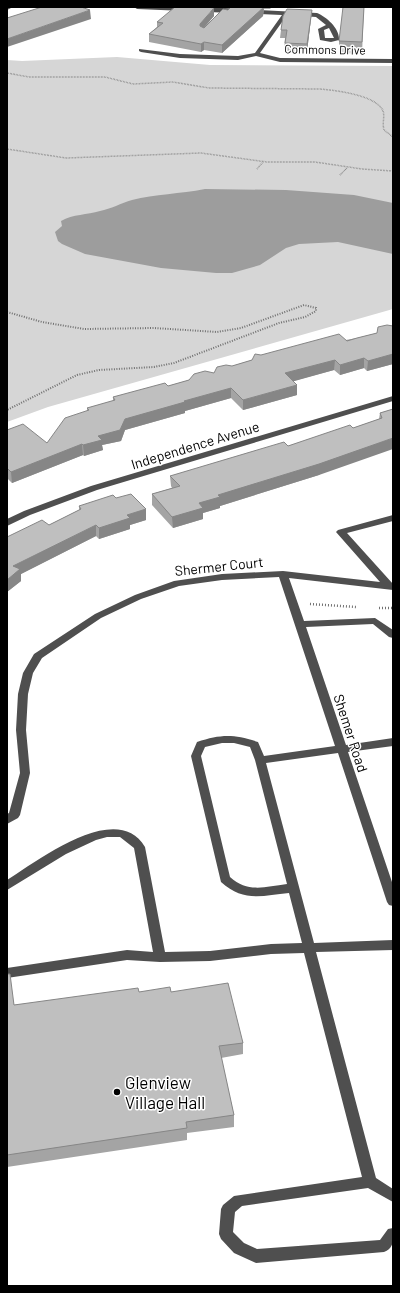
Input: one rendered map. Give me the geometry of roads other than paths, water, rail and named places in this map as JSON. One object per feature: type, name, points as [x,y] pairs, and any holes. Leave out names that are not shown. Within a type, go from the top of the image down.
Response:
[{"type":"street","points":[[137,7],[285,14],[317,14],[327,21],[329,26]]},
{"type":"street","points":[[220,16],[225,10]]},
{"type":"street","name":"Commons Drive","points":[[257,54],[285,14]]},
{"type":"street","name":"Commons Drive","points":[[141,50],[180,56],[238,58],[257,54],[280,60],[393,61]]},
{"type":"street","name":"Independence Avenue","points":[[7,523],[27,513],[94,488],[393,398]]},
{"type":"street","points":[[390,587],[341,532],[393,518]]},
{"type":"street","name":"Shermer Court","points":[[7,820],[14,815],[25,773],[21,730],[23,694],[28,673],[38,656],[98,616],[138,597],[177,583],[222,577],[283,574],[390,587]]},
{"type":"street","name":"Shemer Road","points":[[283,574],[393,902]]},
{"type":"street","points":[[300,624],[375,621],[393,635]]},
{"type":"street","points":[[293,888],[252,893],[235,888],[225,879],[196,756],[201,745],[214,740],[238,738],[254,745],[260,760],[293,888],[308,949],[370,1182]]},
{"type":"street","points":[[260,760],[393,742]]},
{"type":"street","points":[[7,886],[82,840],[104,832],[120,833],[133,840],[139,847],[160,957]]},
{"type":"street","points":[[7,973],[127,955],[160,957],[210,956],[271,949],[308,949],[393,945]]},
{"type":"street","points":[[393,1196],[370,1182],[239,1200],[228,1209],[226,1234],[239,1248],[256,1256],[384,1246],[393,1234]]},
{"type":"place","name":"Glenview Village Hall","points":[[117,1092]]}]
